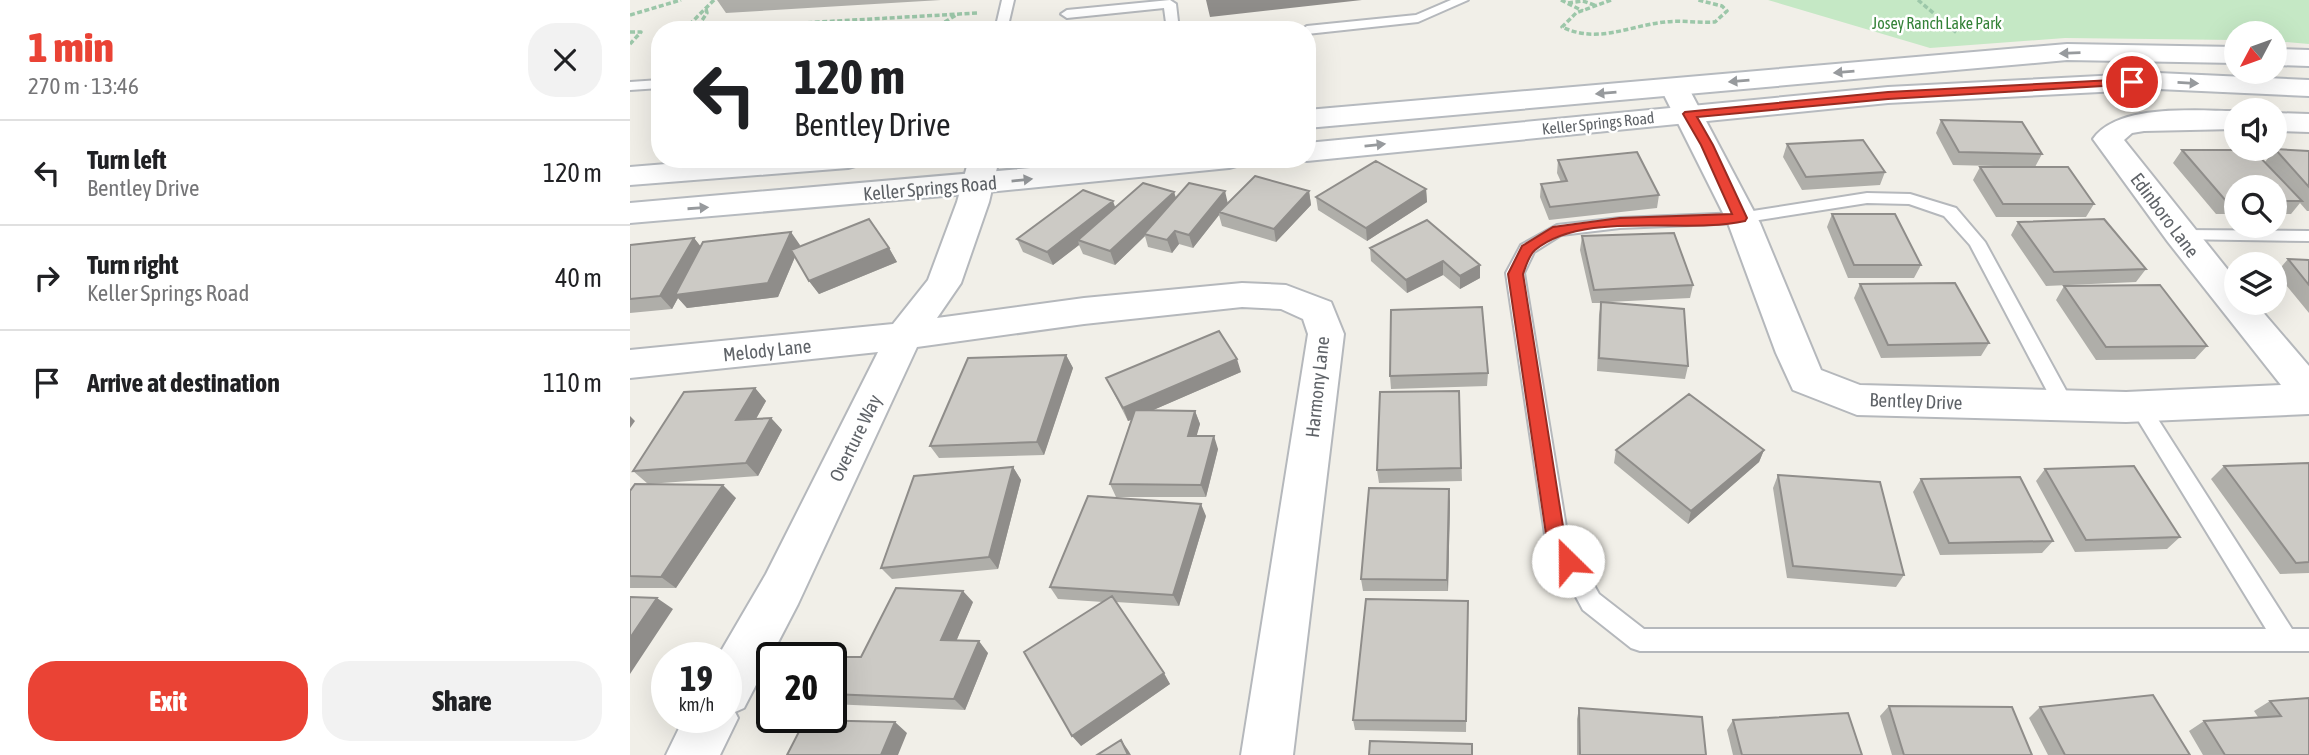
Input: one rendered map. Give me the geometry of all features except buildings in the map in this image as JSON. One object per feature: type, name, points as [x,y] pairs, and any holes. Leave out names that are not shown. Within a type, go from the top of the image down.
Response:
[{"type":"main road","name":"Keller Springs Road","points":[[1316,151],[1682,100],[2067,52],[2224,55]]},
{"type":"main road","points":[[2287,57],[2309,58]]},
{"type":"main road","name":"Keller Springs Road","points":[[1316,120],[1682,100],[1888,95],[2081,83],[2158,81],[2309,88]]},
{"type":"main road","name":"Bentley Drive","points":[[1682,100],[1707,145],[1764,270],[1789,344],[1807,380],[1857,400],[2140,407],[2309,399]]},
{"type":"main road","name":"Edinboro Lane","points":[[2224,120],[2144,122],[2122,127],[2108,139],[2179,235],[2309,393]]},
{"type":"main road","points":[[2287,122],[2309,123]]},
{"type":"main road","name":"Keller Springs Road","points":[[630,176],[733,168]]},
{"type":"main road","name":"Keller Springs Road","points":[[630,213],[981,172],[1057,168]]},
{"type":"main road","name":"Overture Way","points":[[742,662],[782,589],[904,337],[944,283],[981,172]]},
{"type":"main road","name":"Harmony Lane","points":[[904,337],[1084,312],[1242,295],[1286,297],[1318,311],[1326,334],[1267,755]]},
{"type":"main road","name":"Melody Lane","points":[[630,364],[904,337]]},
{"type":"main road","points":[[692,755],[704,733]]},
{"type":"lane","points":[[1003,21],[1009,0]]},
{"type":"lane","points":[[1065,21],[1069,0]]},
{"type":"lane","points":[[1316,29],[1418,18],[1462,0]]},
{"type":"lane","points":[[1066,14],[1170,4],[1172,21]]},
{"type":"lane","points":[[630,86],[651,85]]},
{"type":"lane","points":[[2064,405],[1976,242],[1950,212],[1910,199],[1867,198],[1740,218],[1620,223],[1557,230],[1527,249],[1516,274],[1556,541],[1591,602],[1640,640],[2309,640]]},
{"type":"lane","points":[[2179,235],[2309,236]]},
{"type":"lane","points":[[2140,407],[2286,640]]},
{"type":"path","points":[[630,15],[681,0]]},
{"type":"path","points":[[693,21],[714,0]]},
{"type":"path","points":[[1562,0],[1583,11]]},
{"type":"path","points":[[1611,0],[1566,20],[1562,27],[1584,35],[1609,34],[1667,22],[1715,22],[1727,12],[1722,6],[1698,0]]},
{"type":"path","points":[[1918,0],[1958,34]]},
{"type":"path","points":[[1568,4],[1583,1],[1597,6]]},
{"type":"path","points":[[702,21],[707,13],[706,9]]},
{"type":"path","points":[[835,21],[977,13]]},
{"type":"path","points":[[946,21],[957,14]]},
{"type":"path","points":[[630,32],[641,32],[630,44]]},
{"type":"green space","name":"Josey Ranch Lake Park","points":[[1768,0],[2309,0],[2309,44],[2287,42],[2287,21],[2224,21],[2224,40],[2065,38],[1930,48]]},
{"type":"route","points":[[1568,561],[1556,541],[1516,274],[1527,249],[1557,230],[1620,223],[1740,218],[1707,145],[1689,114],[1888,95],[2132,82]]}]
